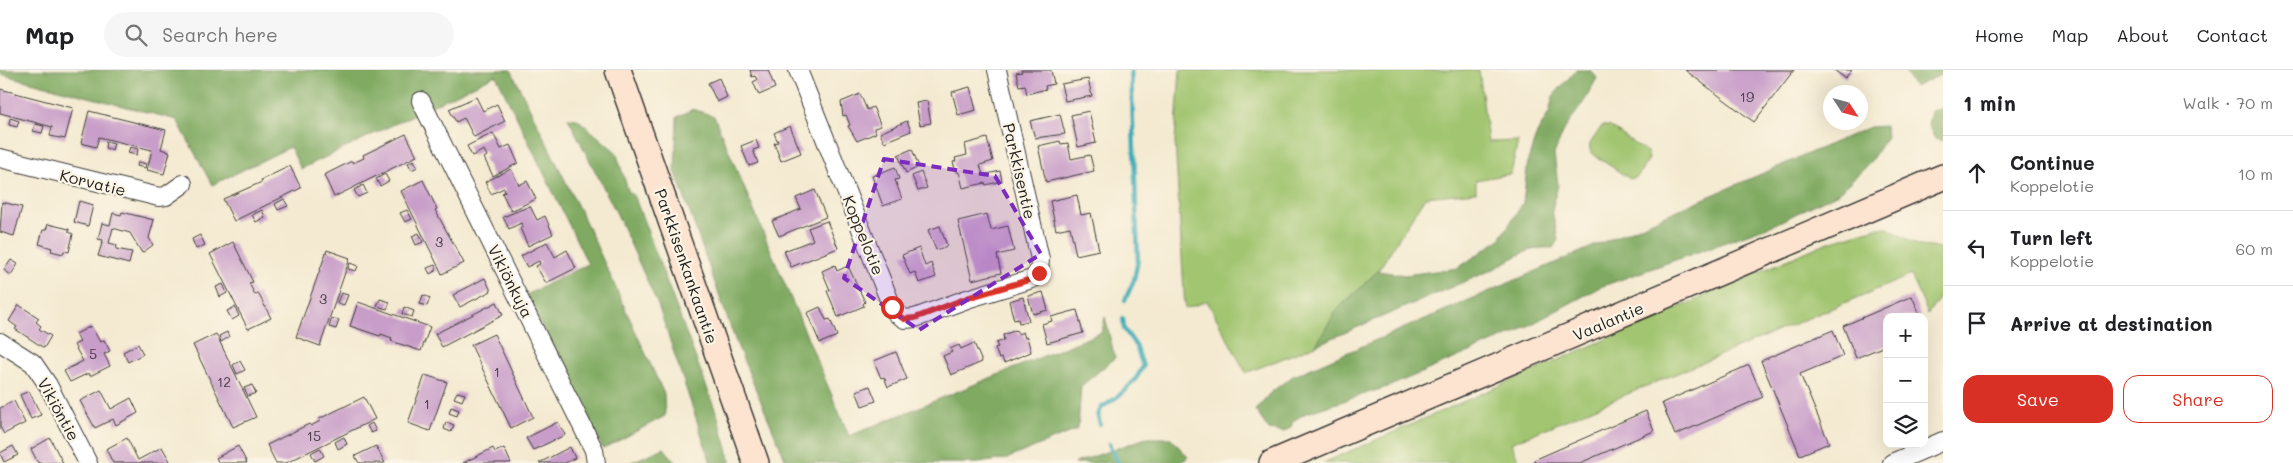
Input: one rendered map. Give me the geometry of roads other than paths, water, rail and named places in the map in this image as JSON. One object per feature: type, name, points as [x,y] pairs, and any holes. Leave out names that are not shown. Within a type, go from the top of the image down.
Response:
[{"type":"street","name":"Parkkisenkankaantie","points":[[618,70],[756,463]]},
{"type":"street","name":"Koppelotie","points":[[798,70],[892,307],[897,314],[904,319],[915,318],[967,298],[1032,279],[1039,273]]},
{"type":"street","name":"Parkkisentie","points":[[996,70],[1040,259],[1039,273]]},
{"type":"street","name":"Vikiönkuja","points":[[421,101],[591,444],[596,463]]},
{"type":"street","name":"Korvatie","points":[[0,158],[158,197],[166,196],[183,184]]},
{"type":"street","name":"Vaalantie","points":[[1272,463],[1943,177]]},
{"type":"street","name":"Vikiöntie","points":[[0,342],[33,363],[48,385],[88,463]]},
{"type":"street","points":[[1892,463],[1943,441]]},
{"type":"waterway","points":[[1125,300],[1134,280],[1138,260],[1131,70]]},
{"type":"waterway","points":[[1100,424],[1098,416],[1101,408],[1125,390],[1136,378],[1143,366],[1136,346],[1124,329],[1123,319]]},
{"type":"waterway","points":[[1109,444],[1118,463]]}]
